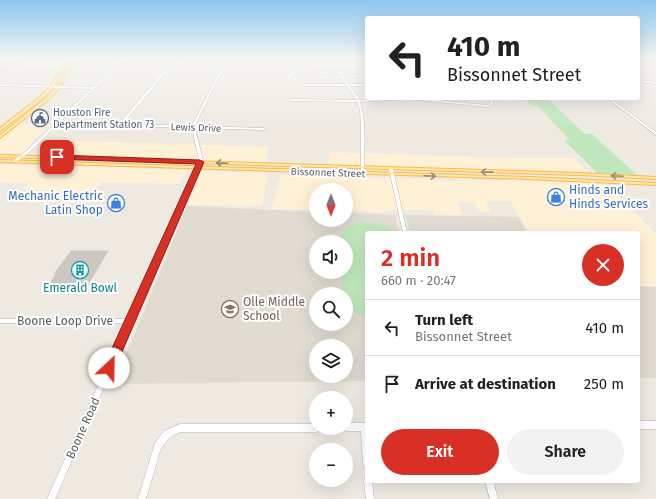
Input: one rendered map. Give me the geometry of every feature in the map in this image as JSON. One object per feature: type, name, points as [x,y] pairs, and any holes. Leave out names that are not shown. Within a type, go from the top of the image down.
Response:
[{"type":"main road","points":[[0,130],[37,101],[52,87],[55,82]]},
{"type":"main road","points":[[0,137],[53,93],[61,82]]},
{"type":"main road","points":[[14,120],[23,119]]},
{"type":"main road","name":"Bissonnet Street","points":[[0,156],[656,184]]},
{"type":"main road","points":[[58,163],[63,158]]},
{"type":"main road","name":"Bissonnet Street","points":[[0,161],[199,165]]},
{"type":"main road","points":[[468,171],[470,177]]},
{"type":"main road","name":"Bissonnet Street","points":[[391,172],[468,171],[656,178]]},
{"type":"street","points":[[15,161],[100,82]]},
{"type":"street","points":[[120,125],[156,82]]},
{"type":"street","points":[[199,165],[198,144],[193,127],[215,82]]},
{"type":"street","points":[[346,82],[358,101],[362,114],[362,171]]},
{"type":"street","points":[[302,85],[365,85]]},
{"type":"street","points":[[0,86],[94,88]]},
{"type":"street","points":[[290,100],[375,100]]},
{"type":"street","points":[[427,100],[490,106],[492,100]]},
{"type":"street","points":[[611,100],[656,134]]},
{"type":"street","name":"Lewis Drive","points":[[56,123],[264,129]]},
{"type":"street","name":"Boone Road","points":[[51,499],[199,165]]},
{"type":"street","points":[[391,172],[405,231]]},
{"type":"street","name":"Boone Loop Drive","points":[[0,321],[130,320]]},
{"type":"street","points":[[640,425],[656,425]]},
{"type":"street","points":[[353,427],[365,427]]},
{"type":"street","points":[[142,499],[158,446],[167,434],[180,428],[309,428]]},
{"type":"street","points":[[368,483],[370,499]]},
{"type":"street","points":[[490,483],[494,499]]},
{"type":"shaded area","points":[[20,123],[52,124],[34,140],[22,155],[0,154],[0,139]]},
{"type":"shaded area","points":[[76,141],[269,147],[265,163],[61,157]]},
{"type":"shaded area","points":[[330,152],[510,158],[575,158],[589,173],[327,166]]},
{"type":"shaded area","points":[[0,164],[187,170],[180,184],[102,182],[92,192],[23,189],[29,183],[0,182]]},
{"type":"shaded area","points":[[202,171],[268,173],[262,206],[188,205]]},
{"type":"shaded area","points":[[281,175],[402,178],[448,181],[507,180],[607,184],[656,234],[656,287],[640,286],[640,231],[528,231],[510,201],[486,201],[491,212],[478,211],[474,203],[458,202],[463,215],[434,215],[432,210],[388,210],[384,212],[353,211],[353,183],[309,183],[309,210],[271,209]]},
{"type":"shaded area","name":"Olle Middle School","points":[[187,206],[309,212],[309,227],[353,227],[353,213],[395,215],[399,231],[365,231],[365,381],[353,381],[353,339],[309,339],[309,382],[114,384]]},
{"type":"shaded area","points":[[405,215],[518,217],[526,231],[409,231]]},
{"type":"shaded area","points":[[640,286],[656,287],[656,378],[640,378]]},
{"type":"green space","points":[[526,100],[549,100],[585,134],[592,134],[637,175],[597,173],[564,140],[570,140],[538,106],[532,106]]},
{"type":"green space","points":[[361,222],[371,222],[389,227],[394,231],[365,231],[365,316],[353,311],[353,287],[343,287],[342,279],[353,279],[353,235],[342,235],[347,228],[353,227],[353,225]]},
{"type":"building","name":"Emerald Bowl","points":[[71,251],[108,251],[85,290],[45,291],[56,274],[54,274]]},
{"type":"place","name":"Houston Fire Department Station 73","points":[[40,118]]},
{"type":"place","name":"Hinds and Hinds Services","points":[[556,197]]},
{"type":"place","name":"Mechanic Electric Latin Shop","points":[[116,203]]},
{"type":"place","name":"Emerald Bowl","points":[[80,270]]},
{"type":"place","name":"Olle Middle School","points":[[230,309]]},
{"type":"route","points":[[57,157],[200,162],[109,368]]}]
